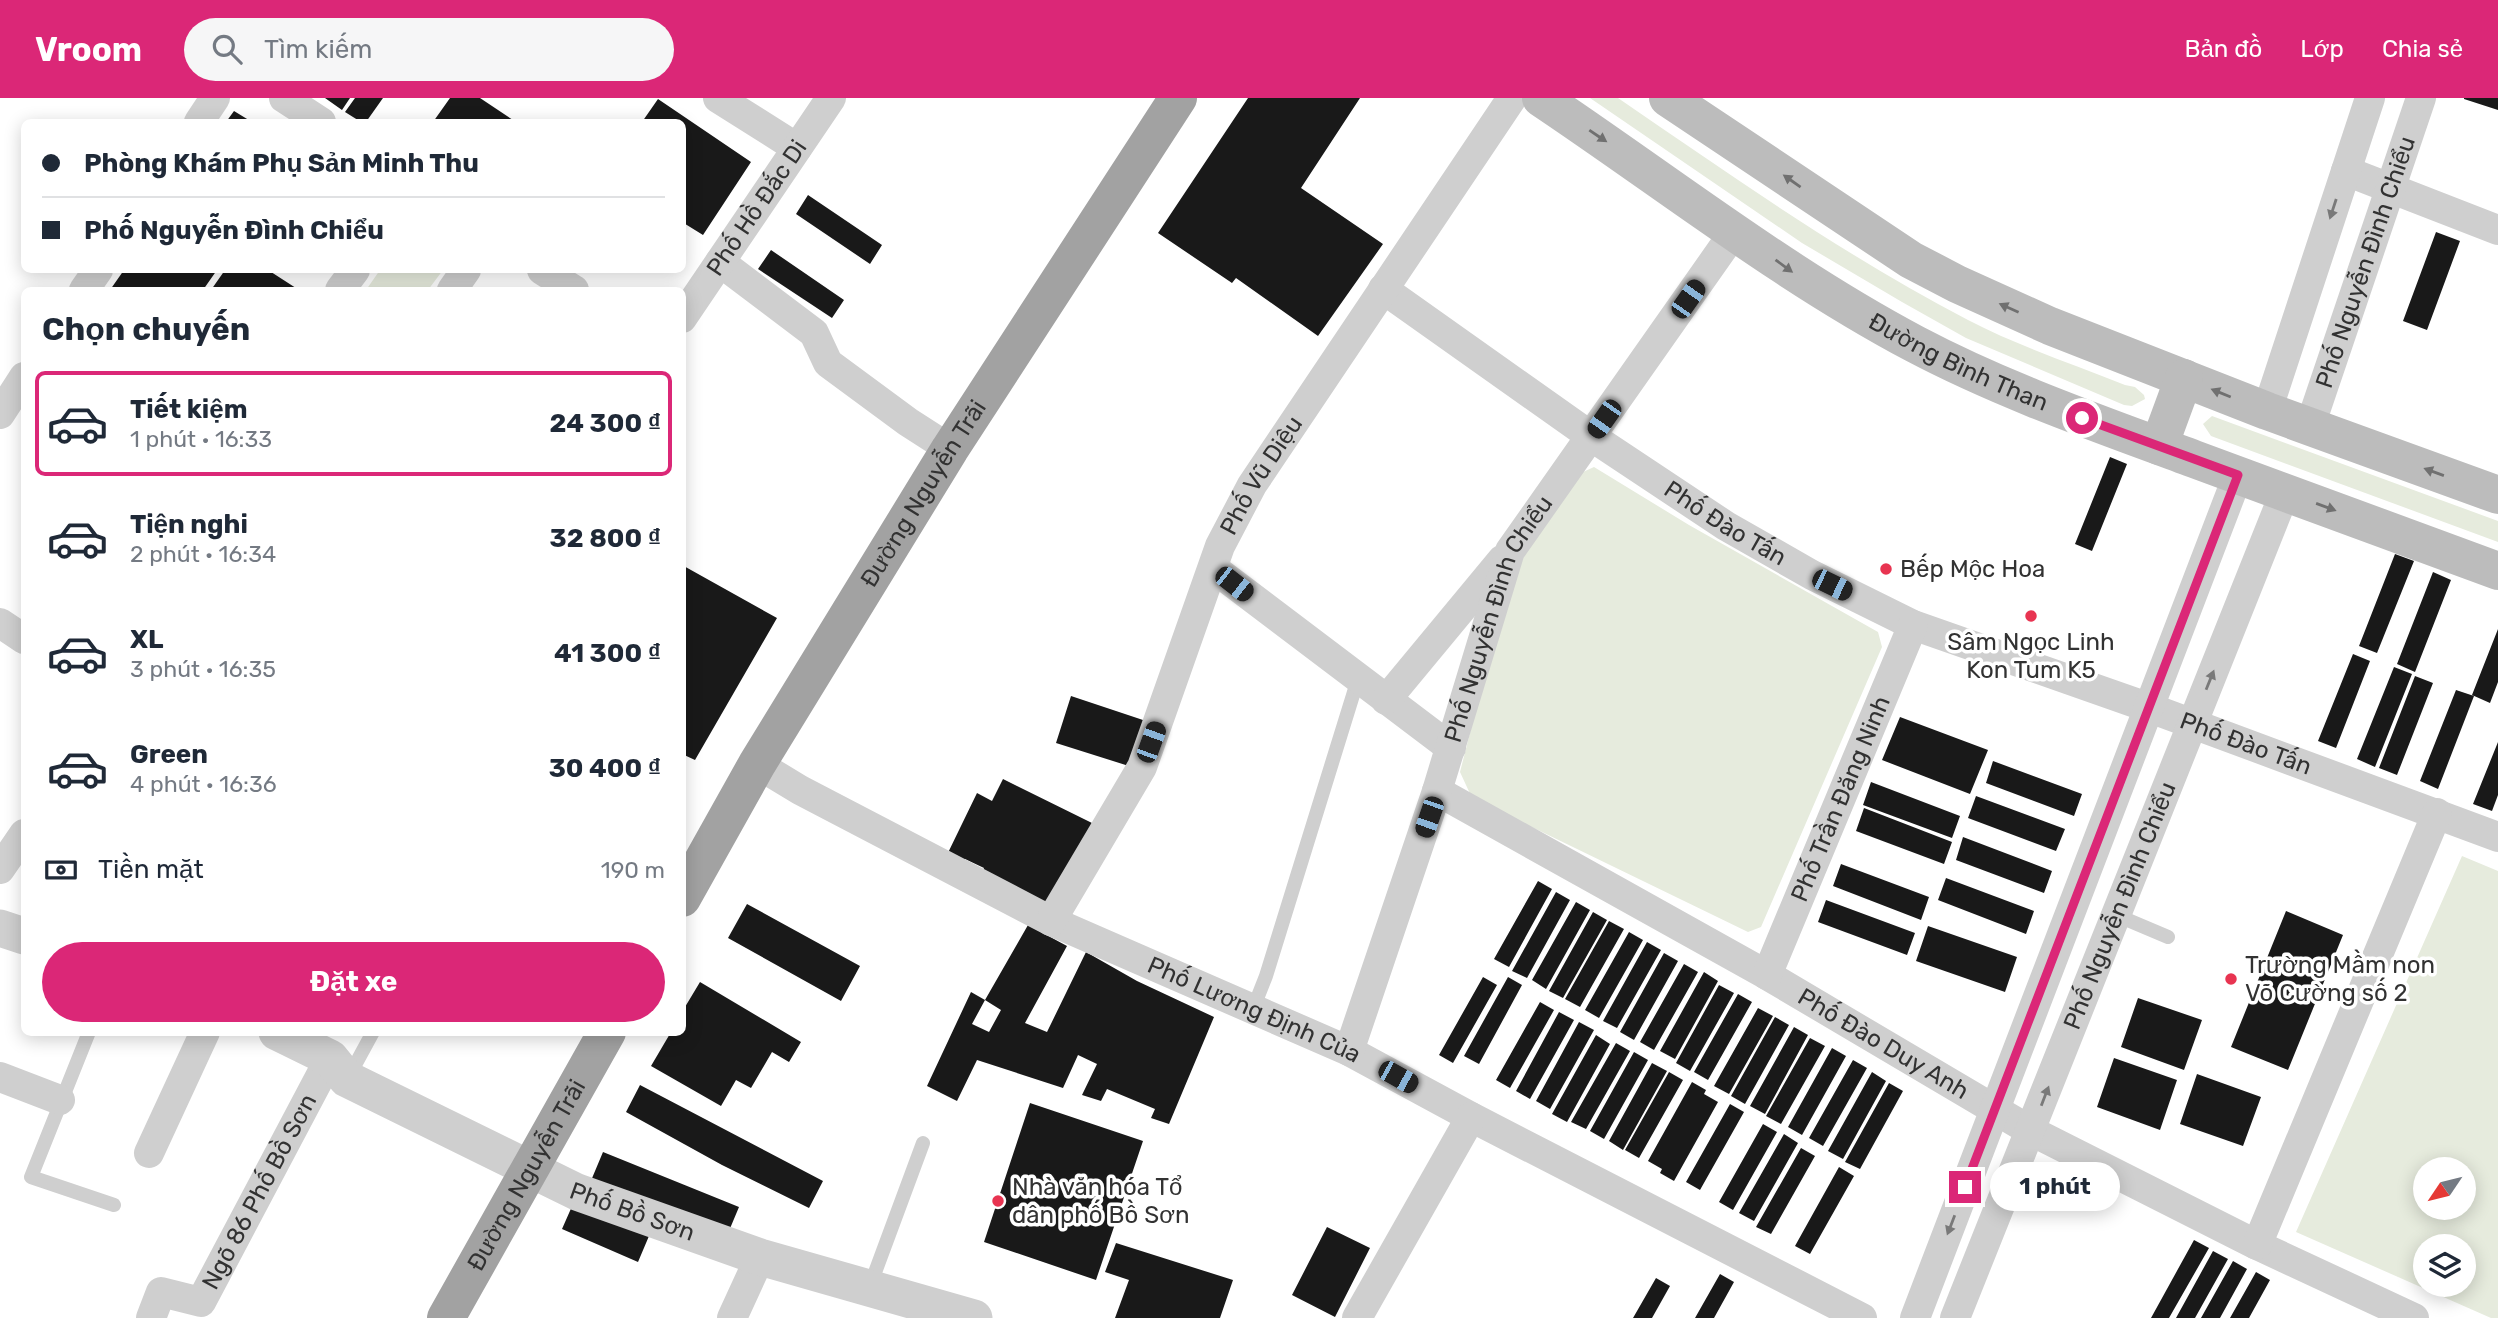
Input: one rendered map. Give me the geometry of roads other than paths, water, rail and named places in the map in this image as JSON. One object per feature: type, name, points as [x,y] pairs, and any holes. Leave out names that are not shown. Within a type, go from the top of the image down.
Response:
[{"type":"highway","name":"Đường Nguyễn Trãi","points":[[686,891],[757,764],[950,449],[1178,98]]},
{"type":"highway","name":"Đường Nguyễn Trãi","points":[[446,1318],[605,1036]]},
{"type":"main road","name":"Đường Bình Than","points":[[1541,98],[1796,274],[1862,314],[1946,359],[2057,408],[2498,571]]},
{"type":"main road","points":[[1668,98],[1911,260],[1957,284],[2026,316],[2267,411],[2498,495]]},
{"type":"main road","points":[[2160,446],[2185,378]]},
{"type":"street","points":[[201,119],[215,98]]},
{"type":"street","points":[[284,98],[316,119]]},
{"type":"street","points":[[718,98],[797,148]]},
{"type":"street","name":"Phố Hồ Đắc Di","points":[[686,312],[831,98]]},
{"type":"street","name":"Phố Vũ Diệu","points":[[1051,921],[1142,767],[1220,546],[1252,485],[1512,98]]},
{"type":"street","name":"Phố Nguyễn Đình Chiểu","points":[[2267,411],[2370,98]]},
{"type":"street","name":"Phố Nguyễn Đình Chiểu","points":[[2311,426],[2421,98]]},
{"type":"street","points":[[2346,171],[2498,230]]},
{"type":"street","name":"Phố Nguyễn Đình Chiểu","points":[[1349,1051],[1451,748],[1510,551],[1735,231]]},
{"type":"street","points":[[720,262],[814,333],[828,363],[908,422],[950,449]]},
{"type":"street","points":[[547,273],[569,287]]},
{"type":"street","name":"Phố Đào Tấn","points":[[1383,289],[1592,437],[1726,526],[1812,575],[1913,625],[2150,708],[2498,836]]},
{"type":"street","name":"Phố Nguyễn Đình Chiểu","points":[[1915,1318],[2238,475]]},
{"type":"street","name":"Phố Nguyễn Đình Chiểu","points":[[1955,1318],[2285,492]]},
{"type":"street","points":[[1386,700],[1510,551]]},
{"type":"street","points":[[1213,568],[1451,748]]},
{"type":"street","points":[[0,623],[21,637]]},
{"type":"street","name":"Phố Trần Đăng Ninh","points":[[1767,975],[1913,625]]},
{"type":"street","name":"Phố Lương Định Của","points":[[757,764],[800,790],[1051,921],[1349,1051],[1471,1117],[1862,1318]]},
{"type":"street","name":"Phố Đào Duy Anh","points":[[1437,791],[1767,975],[2031,1130],[2257,1245],[2414,1318]]},
{"type":"street","points":[[2257,1245],[2437,813]]},
{"type":"street","points":[[0,869],[21,838]]},
{"type":"street","points":[[2077,898],[2116,915]]},
{"type":"street","points":[[0,928],[21,935]]},
{"type":"street","points":[[149,1153],[203,1036]]},
{"type":"street","name":"Phố Bồ Sơn","points":[[284,1036],[529,1170],[577,1192],[760,1257],[870,1287],[929,1311],[974,1318]]},
{"type":"street","name":"Ngõ 86 Phố Bồ Sơn","points":[[151,1318],[161,1292],[201,1302],[339,1068]]},
{"type":"street","points":[[0,1077],[60,1100]]},
{"type":"street","points":[[1357,1318],[1471,1117]]},
{"type":"street","points":[[732,1318],[760,1257]]},
{"type":"lane","points":[[1253,1009],[1266,976],[1358,679]]},
{"type":"lane","points":[[2116,915],[2168,937]]},
{"type":"lane","points":[[87,1036],[31,1177],[114,1205]]},
{"type":"lane","points":[[339,1068],[369,1036]]},
{"type":"lane","points":[[870,1287],[923,1143]]},
{"type":"place","name":"Bếp Mộc Hoa","points":[[1886,569]]},
{"type":"place","name":"Sâm Ngọc Linh Kon Tum K5","points":[[2031,616]]},
{"type":"place","name":"Trường Mầm non Võ Cường số 2","points":[[2231,979]]},
{"type":"place","name":"Nhà văn hóa Tổ dân phố Bồ Sơn","points":[[998,1201]]}]
